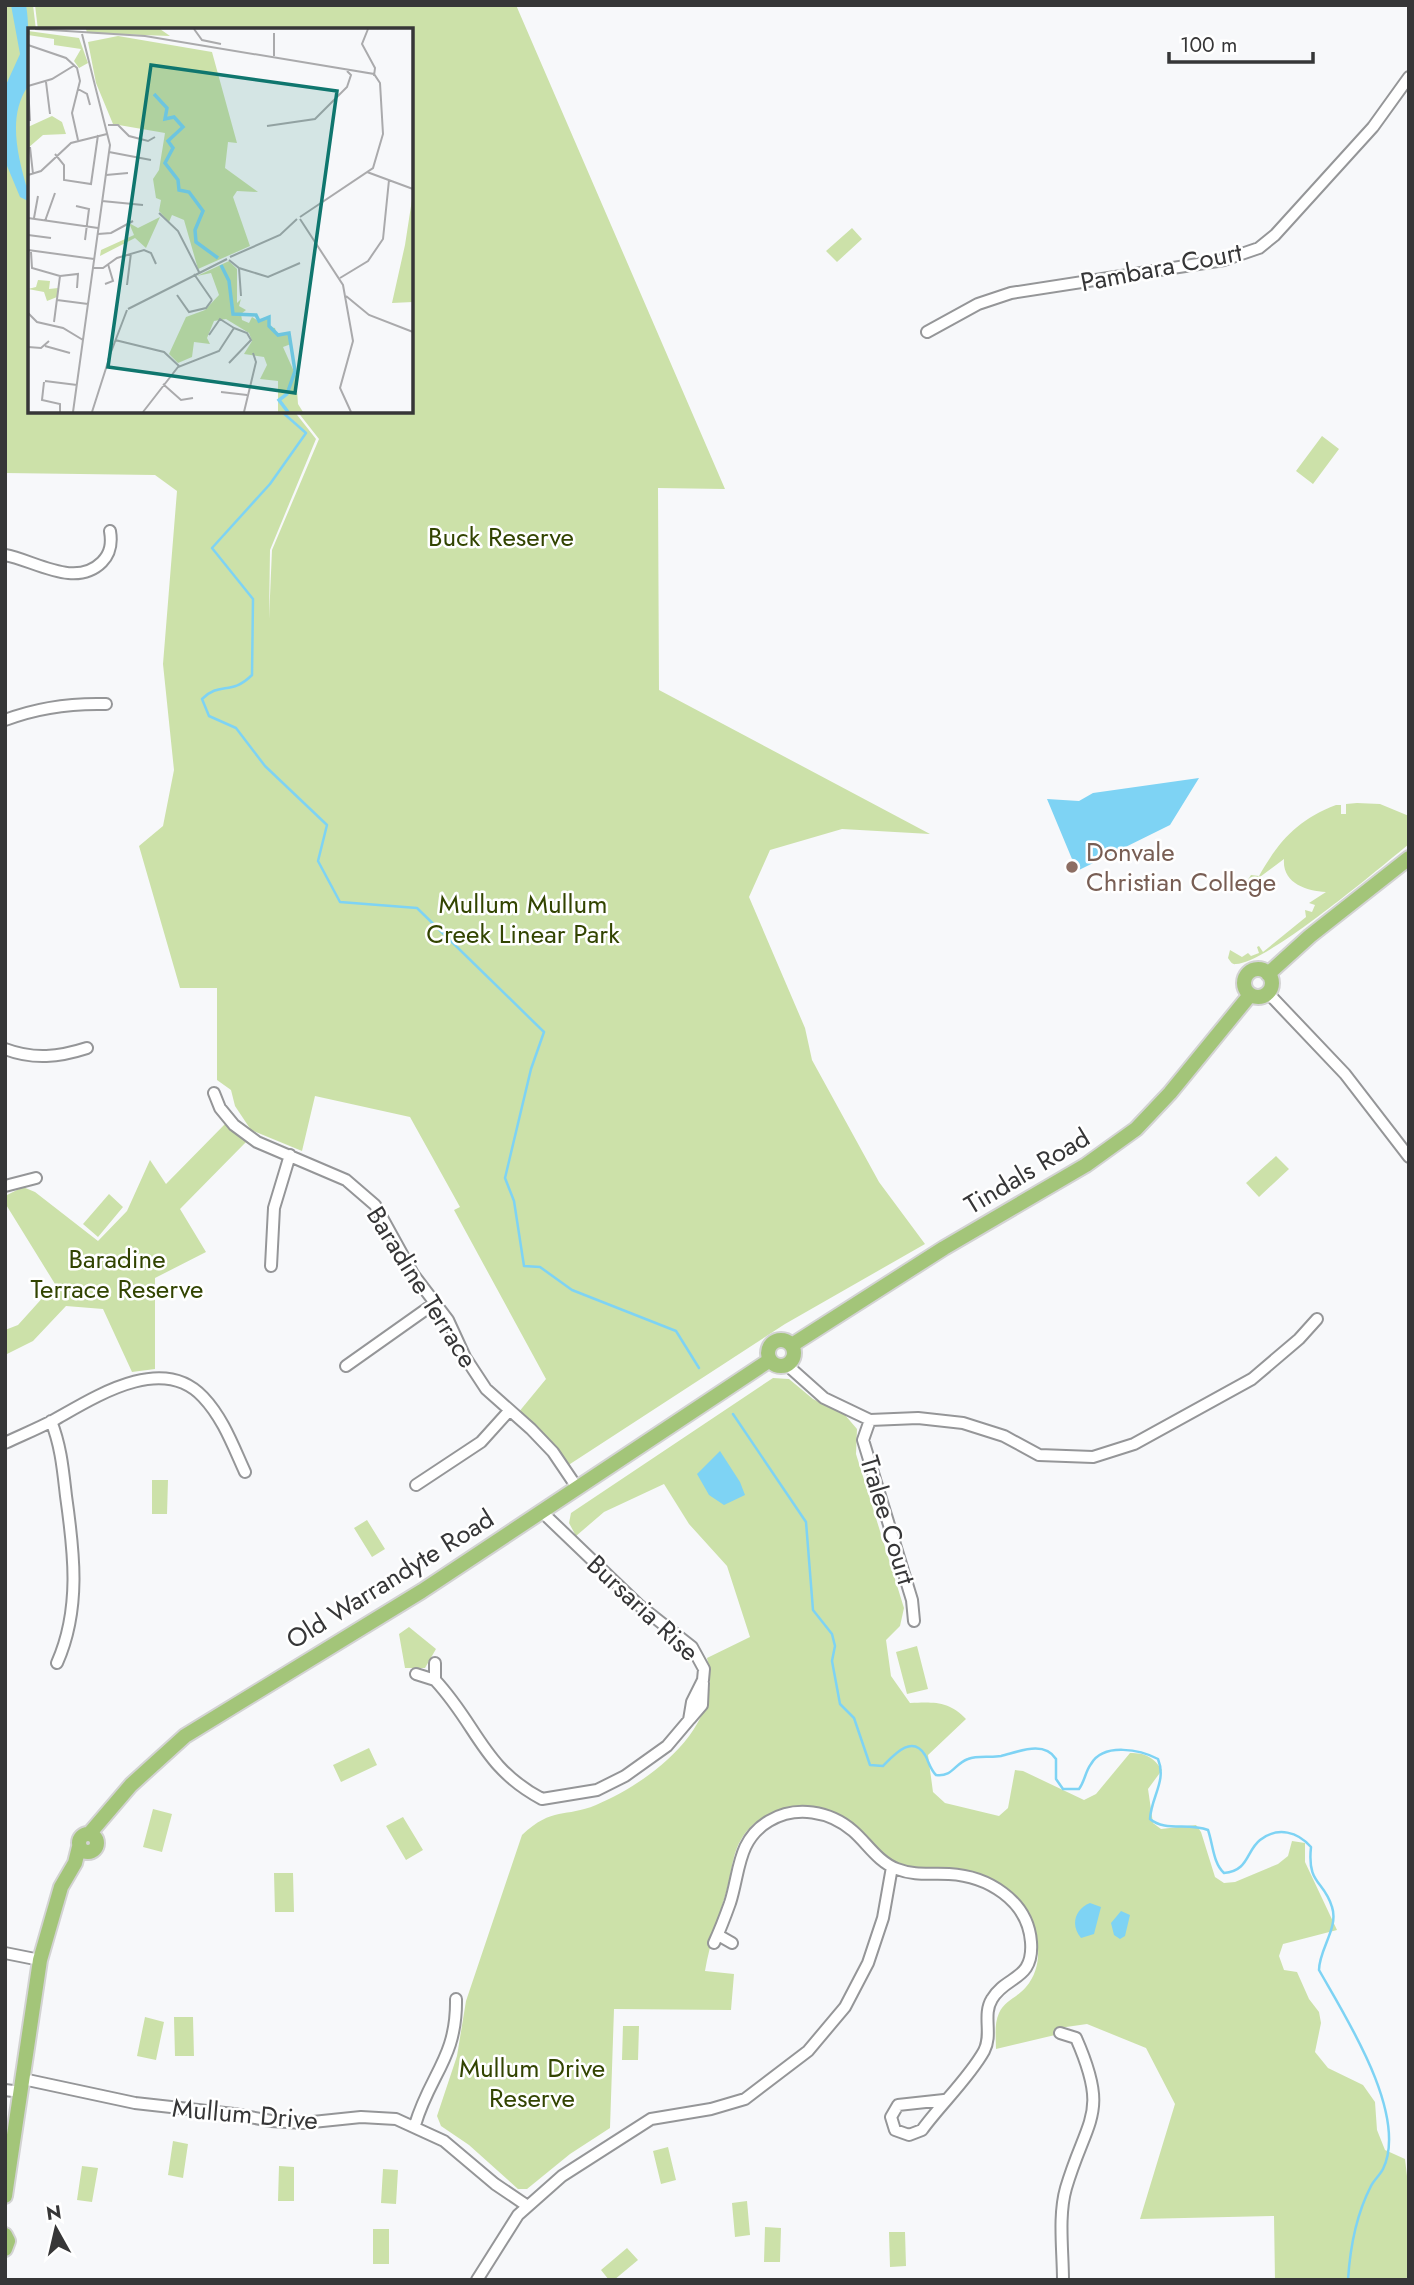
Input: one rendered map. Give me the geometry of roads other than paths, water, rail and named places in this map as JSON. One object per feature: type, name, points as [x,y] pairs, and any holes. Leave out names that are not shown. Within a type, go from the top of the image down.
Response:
[{"type":"main road","points":[[1268,974],[1294,949],[1409,858]]},
{"type":"main road","points":[[1255,970],[1268,974],[1272,982],[1268,993],[1259,997],[1250,995],[1244,983],[1247,974],[1255,970]]},
{"type":"main road","name":"Tindals Road","points":[[792,1345],[944,1248],[1062,1180],[1136,1129],[1170,1093],[1250,995]]},
{"type":"main road","points":[[785,1340],[792,1345],[794,1356],[787,1365],[775,1365],[770,1360],[768,1352],[774,1342],[785,1340]]},
{"type":"main road","name":"Old Warrandyte Road","points":[[5,2196],[40,1960],[61,1887],[84,1850],[96,1848],[93,1837],[131,1785],[185,1736],[422,1591],[576,1486],[770,1360]]},
{"type":"main road","points":[[5,2234],[8,2244],[5,2249]]},
{"type":"street","name":"Pambara Court","points":[[927,332],[978,304],[1011,293],[1224,260],[1259,248],[1275,235],[1373,127],[1409,77]]},
{"type":"street","points":[[5,555],[60,572],[85,572],[99,566],[108,554],[112,542],[110,531]]},
{"type":"street","points":[[5,720],[35,708],[106,704]]},
{"type":"street","points":[[1268,993],[1345,1074],[1409,1157]]},
{"type":"street","points":[[5,1049],[35,1057],[63,1056],[88,1048]]},
{"type":"street","name":"Baradine Terrace","points":[[214,1093],[220,1108],[234,1125],[257,1142],[346,1180],[375,1205],[413,1275],[435,1303],[486,1389],[553,1452],[576,1486]]},
{"type":"street","points":[[271,1266],[274,1209],[290,1155]]},
{"type":"street","points":[[5,1186],[36,1178]]},
{"type":"street","points":[[346,1366],[435,1303]]},
{"type":"street","points":[[787,1365],[824,1398],[870,1420],[918,1419],[963,1423],[1004,1436],[1039,1455],[1093,1457],[1134,1444],[1252,1379],[1299,1339],[1317,1319]]},
{"type":"street","points":[[5,1443],[123,1385],[166,1378],[188,1385],[201,1395],[220,1418],[245,1472]]},
{"type":"street","points":[[416,1485],[481,1442],[509,1411]]},
{"type":"street","name":"Tralee Court","points":[[870,1420],[863,1440],[912,1600],[914,1621]]},
{"type":"street","points":[[51,1421],[59,1441],[74,1548],[71,1618],[57,1662]]},
{"type":"street","name":"Bursaria Rise","points":[[435,1680],[467,1718],[486,1753],[501,1772],[542,1798],[597,1790],[625,1776],[667,1746],[689,1720],[692,1702],[703,1680],[704,1669],[692,1647],[640,1606],[541,1511]]},
{"type":"street","points":[[416,1674],[435,1680],[435,1663]]},
{"type":"street","points":[[733,1943],[716,1939],[743,1849],[758,1829],[781,1815],[806,1811],[832,1818],[854,1832],[892,1867],[909,1874],[948,1874],[982,1881],[1010,1898],[1029,1930],[1030,1956],[1027,1967],[992,1999],[988,2016],[989,2035],[984,2052],[944,2100],[915,2134],[902,2135],[895,2130],[891,2117],[898,2105],[944,2100]]},
{"type":"street","points":[[477,2280],[526,2205],[562,2176],[647,2121],[668,2114],[711,2109],[745,2099],[808,2051],[845,2007],[869,1963],[883,1918],[892,1867]]},
{"type":"street","points":[[5,1953],[40,1960]]},
{"type":"street","points":[[415,2125],[426,2094],[451,2047],[456,1999]]},
{"type":"street","points":[[1060,2032],[1079,2034],[1093,2082],[1094,2110],[1063,2200],[1063,2280]]},
{"type":"street","name":"Mullum Drive","points":[[5,2090],[22,2085],[271,2121],[303,2123],[378,2117],[415,2125],[444,2141],[495,2184],[526,2205]]},
{"type":"water","points":[[11,5],[26,5],[27,15],[28,86],[18,109],[16,134],[28,186],[28,201],[20,197],[5,161],[5,87],[20,54]]},
{"type":"water","points":[[1199,778],[1170,825],[1077,871],[1047,799],[1079,801],[1093,793]]},
{"type":"water","points":[[720,1451],[745,1495],[724,1505],[709,1495],[697,1474]]},
{"type":"water","points":[[1090,1903],[1101,1907],[1094,1934],[1081,1938],[1076,1928],[1076,1918],[1081,1909]]},
{"type":"water","points":[[1121,1911],[1130,1915],[1125,1936],[1120,1939],[1114,1935],[1111,1923]]},
{"type":"waterway","points":[[283,413],[306,433],[270,484],[212,548],[253,599],[252,675],[238,685],[214,691],[202,699],[209,716],[236,728],[265,766],[327,825],[318,861],[340,902],[417,908],[544,1032],[531,1069],[505,1178],[514,1201],[524,1266],[540,1267],[572,1290],[676,1331],[699,1368]]},
{"type":"waterway","points":[[733,1414],[806,1522],[813,1610],[832,1634],[835,1646],[832,1661],[840,1704],[854,1718],[870,1765],[883,1766],[903,1748],[914,1746],[925,1755],[936,1775],[942,1775],[972,1758],[997,1757],[1038,1749],[1051,1753],[1056,1759],[1056,1779],[1063,1789],[1079,1789],[1097,1757],[1113,1750],[1133,1751],[1158,1759],[1161,1775],[1150,1819],[1163,1825],[1208,1830],[1215,1859],[1224,1873],[1238,1869],[1255,1844],[1274,1833],[1294,1835],[1311,1847],[1311,1869],[1329,1898],[1333,1915],[1319,1970],[1371,2066],[1388,2122],[1389,2147],[1383,2169],[1371,2186],[1358,2220],[1348,2280]]},
{"type":"place","name":"Donvale Christian College","points":[[1072,867]]},
{"type":"park label","name":"Buck Reserve","points":[[501,537]]},
{"type":"park label","name":"Mullum Mullum Creek Linear Park","points":[[523,919]]},
{"type":"park label","name":"Baradine Terrace Reserve","points":[[117,1274]]},
{"type":"park label","name":"Mullum Drive Reserve","points":[[532,2083]]}]
